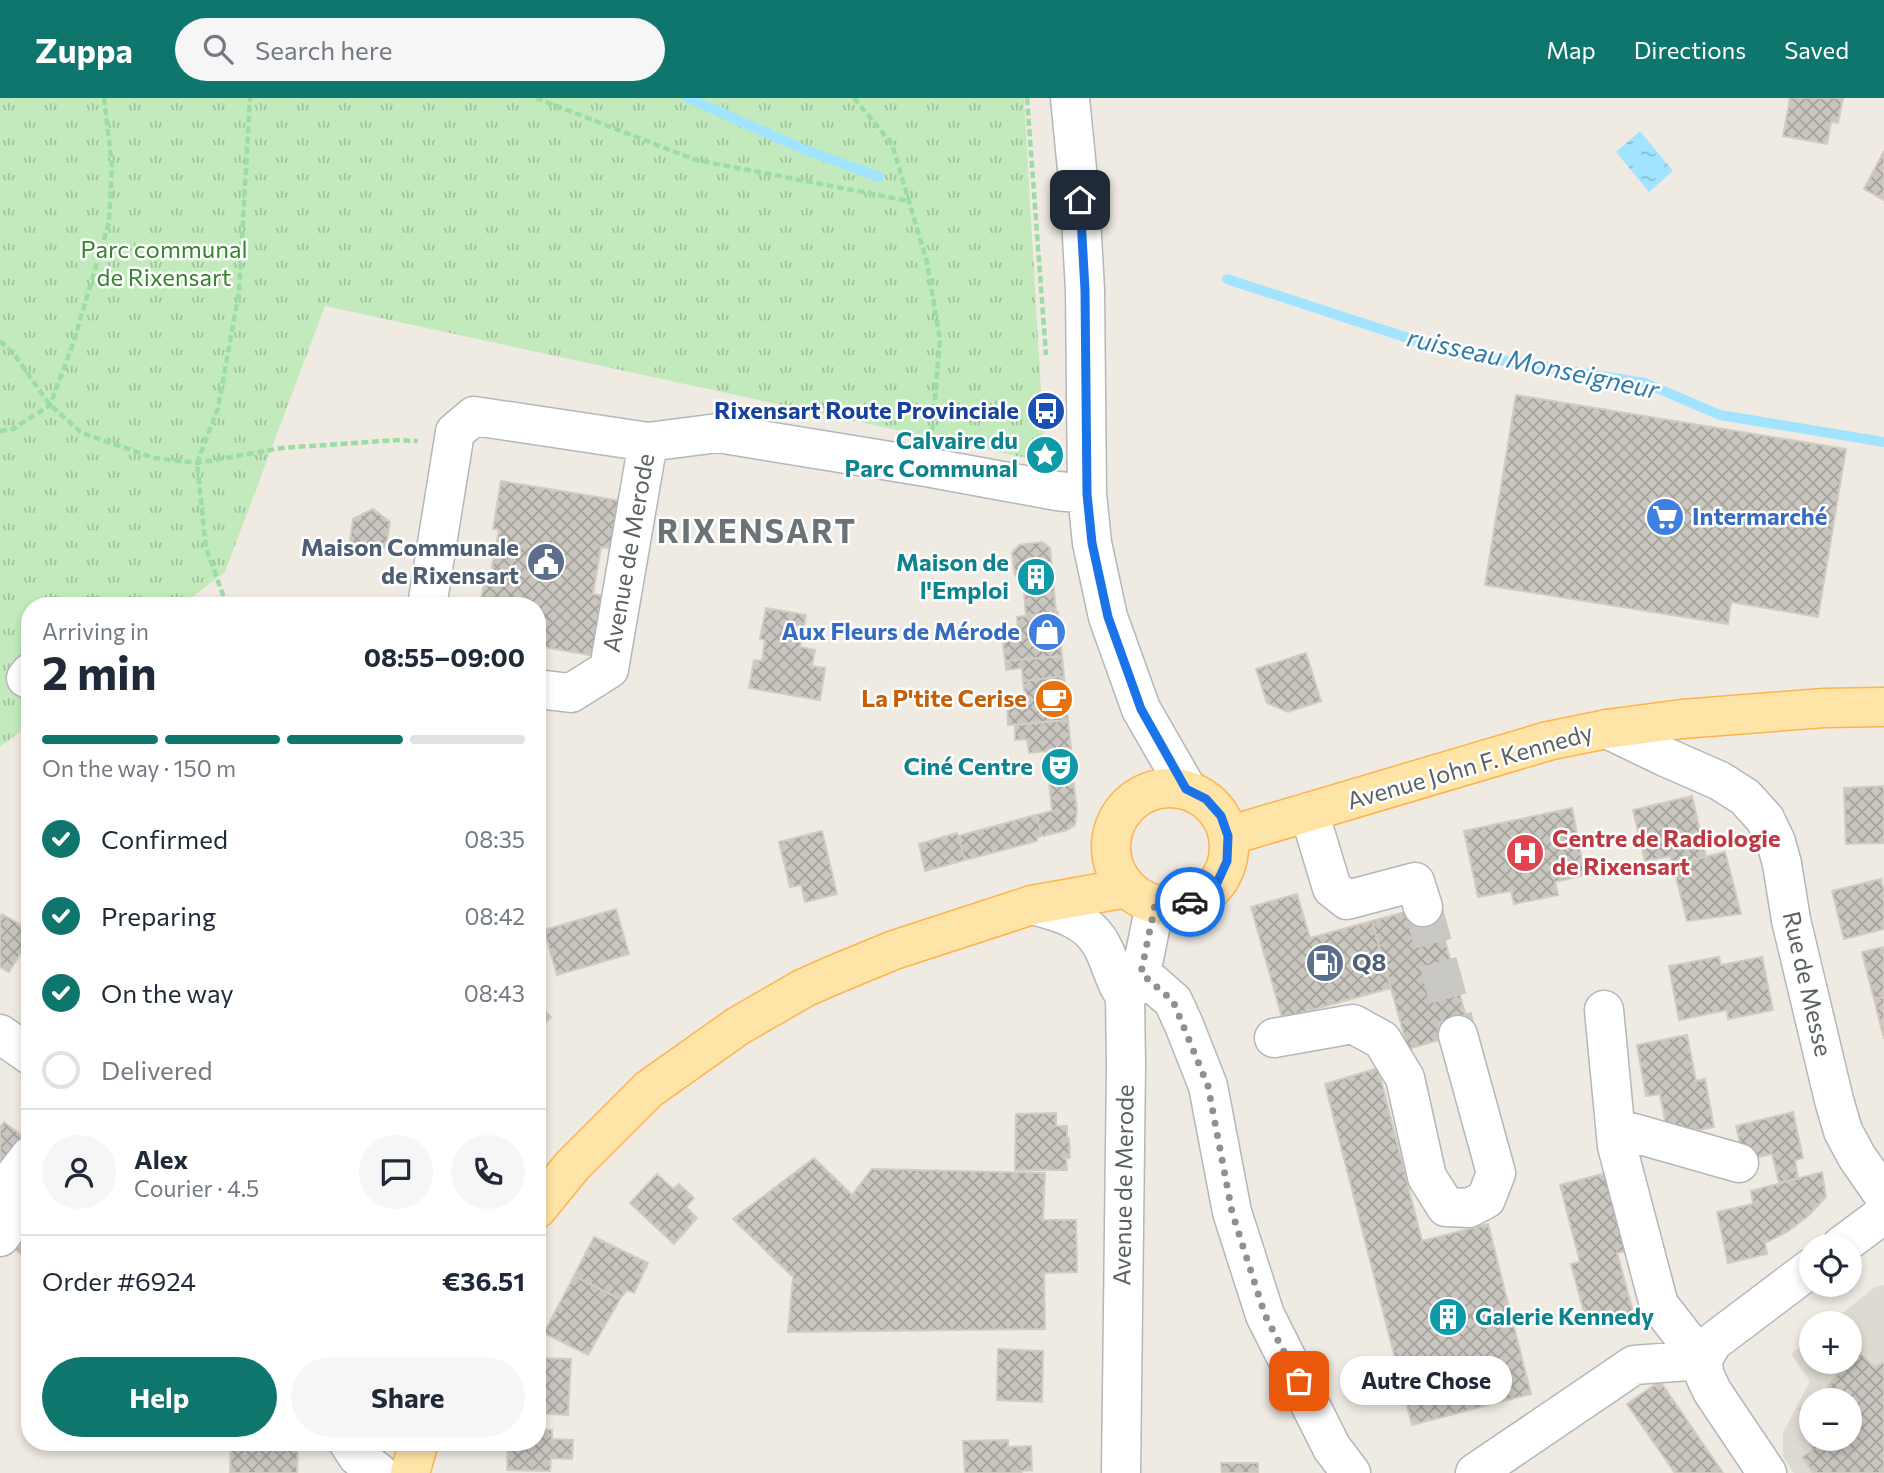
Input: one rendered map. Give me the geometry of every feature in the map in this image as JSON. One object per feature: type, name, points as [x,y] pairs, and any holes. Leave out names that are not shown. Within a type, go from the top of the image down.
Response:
[{"type":"main road","name":"Avenue John F. Kennedy","points":[[1228,836],[1548,741],[1607,729],[1695,718],[1824,708],[1884,707]]},
{"type":"main road","points":[[546,1198],[572,1166],[649,1089],[738,1026],[804,988],[894,950],[1032,905],[1141,896],[1170,906],[1184,905],[1198,899],[1217,883],[1227,861],[1228,836],[1221,816],[1206,799],[1186,789],[1160,788],[1136,797],[1119,816],[1111,841],[1114,866],[1141,896]]},
{"type":"main road","points":[[410,1473],[416,1451]]},
{"type":"street","points":[[1070,98],[1085,290],[1087,494],[1092,543],[1108,617],[1141,709],[1186,789]]},
{"type":"street","name":"Avenue de Merode","points":[[428,597],[455,432],[474,416],[648,442],[718,433],[1087,494]]},
{"type":"street","name":"Avenue de Merode","points":[[546,690],[571,693],[609,669],[648,442]]},
{"type":"street","name":"Rue de Messe","points":[[1607,729],[1720,781],[1745,797],[1765,819],[1776,842],[1782,864],[1791,920],[1843,1131],[1884,1196]]},
{"type":"street","points":[[1309,812],[1332,888],[1347,900],[1415,882],[1423,907]]},
{"type":"street","name":"Avenue de Merode","points":[[1121,1473],[1126,1066],[1141,896]]},
{"type":"street","points":[[1032,905],[1073,918],[1088,928],[1101,944],[1116,984],[1133,984],[1173,1001],[1208,1086],[1232,1212],[1265,1315],[1332,1448],[1351,1473]]},
{"type":"street","points":[[1604,1010],[1617,1146],[1659,1305],[1702,1360],[1712,1391],[1767,1473]]},
{"type":"street","points":[[1274,1038],[1353,1024],[1382,1040],[1405,1078],[1427,1177],[1446,1207],[1469,1208],[1486,1199],[1496,1173],[1458,1035]]},
{"type":"street","points":[[0,1034],[21,1049]]},
{"type":"street","points":[[1616,1128],[1739,1163]]},
{"type":"street","points":[[0,1195],[21,1168]]},
{"type":"street","points":[[0,1237],[21,1209]]},
{"type":"street","points":[[1857,1234],[1884,1214]]},
{"type":"street","points":[[1702,1360],[1713,1342],[1799,1277]]},
{"type":"street","points":[[1475,1473],[1634,1365],[1702,1360]]},
{"type":"street","points":[[353,1451],[357,1457],[379,1473]]},
{"type":"path","points":[[0,431],[13,429],[50,405],[73,344],[109,222],[112,166],[104,98]]},
{"type":"path","points":[[224,597],[206,548],[197,463],[218,408],[239,292],[250,98]]},
{"type":"path","points":[[536,98],[696,160],[909,201]]},
{"type":"path","points":[[854,98],[892,144],[927,262],[940,340],[926,467]]},
{"type":"path","points":[[1027,98],[1047,365]]},
{"type":"path","points":[[0,341],[14,354],[50,405],[82,433],[154,458],[197,463],[282,448],[397,440],[453,443]]},
{"type":"shaded area","points":[[1884,1285],[1884,1473],[1794,1473],[1783,1456],[1783,1433],[1799,1402],[1799,1451],[1862,1451],[1862,1388],[1806,1388],[1810,1381],[1805,1374],[1862,1374],[1862,1311],[1845,1311],[1875,1287]]},
{"type":"shaded area","points":[[1799,1348],[1799,1365],[1791,1354]]},
{"type":"green space","name":"Parc communal de Rixensart","points":[[0,98],[1024,98],[1045,462],[325,306],[225,572],[192,597],[21,597],[21,731],[0,747]]},
{"type":"water","points":[[1640,131],[1673,171],[1649,192],[1616,152]]},
{"type":"building","points":[[1790,98],[1843,98],[1838,123],[1831,122],[1827,144],[1783,136]]},
{"type":"building","points":[[1884,151],[1884,200],[1864,189]]},
{"type":"building","name":"Intermarché","points":[[1516,395],[1846,449],[1818,617],[1731,602],[1728,624],[1485,585]]},
{"type":"building","name":"Maison Communale de Rixensart","points":[[501,481],[622,501],[614,549],[601,547],[593,594],[606,596],[596,656],[546,648],[546,597],[482,597],[485,576],[490,577],[499,530],[493,529]]},
{"type":"building","points":[[373,509],[390,522],[386,547],[368,556],[350,542],[353,519]]},
{"type":"building","name":"Maison de l'Emploi","points":[[1042,542],[1050,548],[1056,612],[1026,616],[1023,580],[1015,575],[1012,553],[1019,545]]},
{"type":"building","points":[[766,608],[806,615],[800,647],[815,650],[812,666],[825,668],[820,700],[749,688],[754,660],[762,661],[765,640],[760,639]]},
{"type":"building","points":[[1058,612],[1062,656],[1005,661],[1002,634],[1018,633],[1017,617]]},
{"type":"building","points":[[1306,653],[1321,701],[1288,712],[1267,703],[1256,669]]},
{"type":"building","points":[[1062,656],[1064,676],[1023,681],[1022,668],[1006,670],[1005,661]]},
{"type":"building","points":[[1064,676],[1068,720],[1008,725],[1007,696],[1025,695],[1023,681]]},
{"type":"building","points":[[1068,720],[1071,748],[1029,753],[1027,739],[1015,740],[1015,725]]},
{"type":"building","points":[[1071,748],[1073,779],[1049,782],[1046,751]]},
{"type":"building","points":[[1073,779],[1077,810],[1075,825],[1067,830],[1042,836],[1036,815],[1052,811],[1049,782]]},
{"type":"building","points":[[1884,786],[1884,843],[1846,844],[1844,788]]},
{"type":"building","points":[[1692,796],[1706,857],[1673,865],[1670,856],[1645,861],[1633,810]]},
{"type":"building","name":"Centre de Radiologie de Rixensart","points":[[1572,808],[1585,875],[1555,882],[1558,895],[1514,904],[1511,891],[1478,897],[1464,831]]},
{"type":"building","points":[[1036,815],[1042,836],[1037,837],[1037,841],[965,860],[958,836]]},
{"type":"building","points":[[822,831],[837,894],[805,902],[801,885],[790,887],[779,842]]},
{"type":"building","points":[[957,833],[965,860],[925,871],[919,844]]},
{"type":"building","points":[[1725,852],[1741,914],[1687,921],[1673,865]]},
{"type":"building","points":[[1881,879],[1884,891],[1884,929],[1844,939],[1832,891]]},
{"type":"building","name":"Q8","points":[[1297,894],[1310,938],[1372,921],[1391,988],[1282,1018],[1251,907]]},
{"type":"building","points":[[1435,904],[1470,1031],[1408,1049],[1372,921]]},
{"type":"building","points":[[616,909],[629,954],[557,975],[546,929]]},
{"type":"building","points":[[2,914],[21,925],[21,953],[9,972],[0,967]]},
{"type":"building","points":[[1884,947],[1884,997],[1874,999],[1862,952]]},
{"type":"building","points":[[1719,957],[1721,965],[1762,957],[1773,1010],[1728,1019],[1727,1010],[1679,1020],[1669,966]]},
{"type":"building","points":[[1884,997],[1884,1039],[1874,999]]},
{"type":"building","points":[[1687,1035],[1696,1081],[1705,1079],[1714,1127],[1668,1136],[1660,1094],[1646,1096],[1637,1045]]},
{"type":"building","name":"Galerie Kennedy","points":[[1378,1068],[1422,1241],[1488,1224],[1531,1394],[1412,1425],[1325,1084]]},
{"type":"building","points":[[1793,1112],[1803,1158],[1795,1160],[1798,1178],[1779,1183],[1772,1154],[1744,1160],[1736,1126]]},
{"type":"building","points":[[1056,1113],[1056,1126],[1067,1126],[1070,1158],[1066,1158],[1067,1170],[1015,1170],[1016,1114]]},
{"type":"building","points":[[4,1122],[21,1135],[21,1145],[0,1171],[0,1127]]},
{"type":"building","points":[[814,1158],[852,1195],[872,1169],[1045,1173],[1043,1220],[1076,1220],[1077,1272],[1044,1273],[1045,1329],[788,1332],[793,1277],[733,1219]]},
{"type":"building","points":[[1822,1172],[1826,1197],[1808,1216],[1787,1232],[1765,1243],[1767,1254],[1728,1263],[1717,1212],[1753,1204],[1751,1191]]},
{"type":"building","points":[[1606,1173],[1627,1251],[1617,1253],[1634,1315],[1588,1327],[1571,1264],[1580,1262],[1560,1185]]},
{"type":"building","points":[[657,1174],[673,1189],[679,1184],[694,1198],[686,1207],[697,1218],[674,1244],[630,1203]]},
{"type":"building","points":[[594,1237],[648,1263],[634,1293],[627,1290],[620,1299],[574,1276]]},
{"type":"building","points":[[21,1241],[21,1254],[15,1249]]},
{"type":"building","points":[[574,1276],[620,1299],[588,1355],[546,1334]]},
{"type":"building","points":[[998,1349],[1043,1351],[1042,1402],[997,1400]]},
{"type":"building","points":[[1862,1355],[1874,1367],[1884,1362],[1884,1473],[1813,1473],[1802,1457],[1811,1451],[1862,1451],[1862,1388],[1826,1388],[1837,1374],[1862,1374]]},
{"type":"building","points":[[546,1358],[571,1359],[568,1415],[546,1414]]},
{"type":"building","points":[[1660,1381],[1723,1473],[1675,1473],[1627,1404]]},
{"type":"building","points":[[546,1430],[552,1430],[552,1439],[573,1440],[572,1459],[551,1458],[550,1471],[507,1470],[508,1451],[546,1451]]},
{"type":"building","points":[[1008,1440],[1008,1447],[1031,1446],[1032,1470],[1021,1471],[1022,1473],[965,1473],[963,1441]]},
{"type":"building","points":[[231,1451],[298,1451],[297,1473],[230,1473]]},
{"type":"building","points":[[1221,1463],[1258,1463],[1258,1473],[1222,1473]]},
{"type":"waterway","name":"ruisseau Monseigneur","points":[[688,98],[803,149],[879,177]]},
{"type":"waterway","name":"ruisseau Monseigneur","points":[[1227,279],[1451,352],[1645,383],[1720,415],[1884,442]]},
{"type":"tunnel","points":[[1423,907],[1458,1035]]},
{"type":"way so far","points":[[1190,902],[1184,905],[1155,905],[1141,973],[1173,1001],[1208,1086],[1232,1212],[1265,1315],[1299,1381]]},
{"type":"place","name":"Rixensart Route Provinciale","points":[[1046,411]]},
{"type":"place","name":"Calvaire du Parc Communal","points":[[1045,455]]},
{"type":"place","name":"Intermarché","points":[[1665,517]]},
{"type":"place","name":"Maison Communale de Rixensart","points":[[546,562]]},
{"type":"place","name":"Maison de l'Emploi","points":[[1036,577]]},
{"type":"place","name":"Aux Fleurs de Mérode","points":[[1047,632]]},
{"type":"place","name":"La P'tite Cerise","points":[[1054,699]]},
{"type":"place","name":"Ciné Centre","points":[[1060,767]]},
{"type":"place","name":"Centre de Radiologie de Rixensart","points":[[1525,853]]},
{"type":"place","name":"Q8","points":[[1325,963]]},
{"type":"place","name":"Galerie Kennedy","points":[[1448,1317]]},
{"type":"place","name":"Autre Chose","points":[[1299,1381]]},
{"type":"district","name":"RIXENSART","points":[[757,532]]},
{"type":"route","points":[[1080,200],[1085,290],[1087,494],[1092,543],[1108,617],[1141,709],[1186,789],[1206,799],[1221,816],[1228,836],[1227,861],[1217,883],[1198,899],[1190,902]]}]
